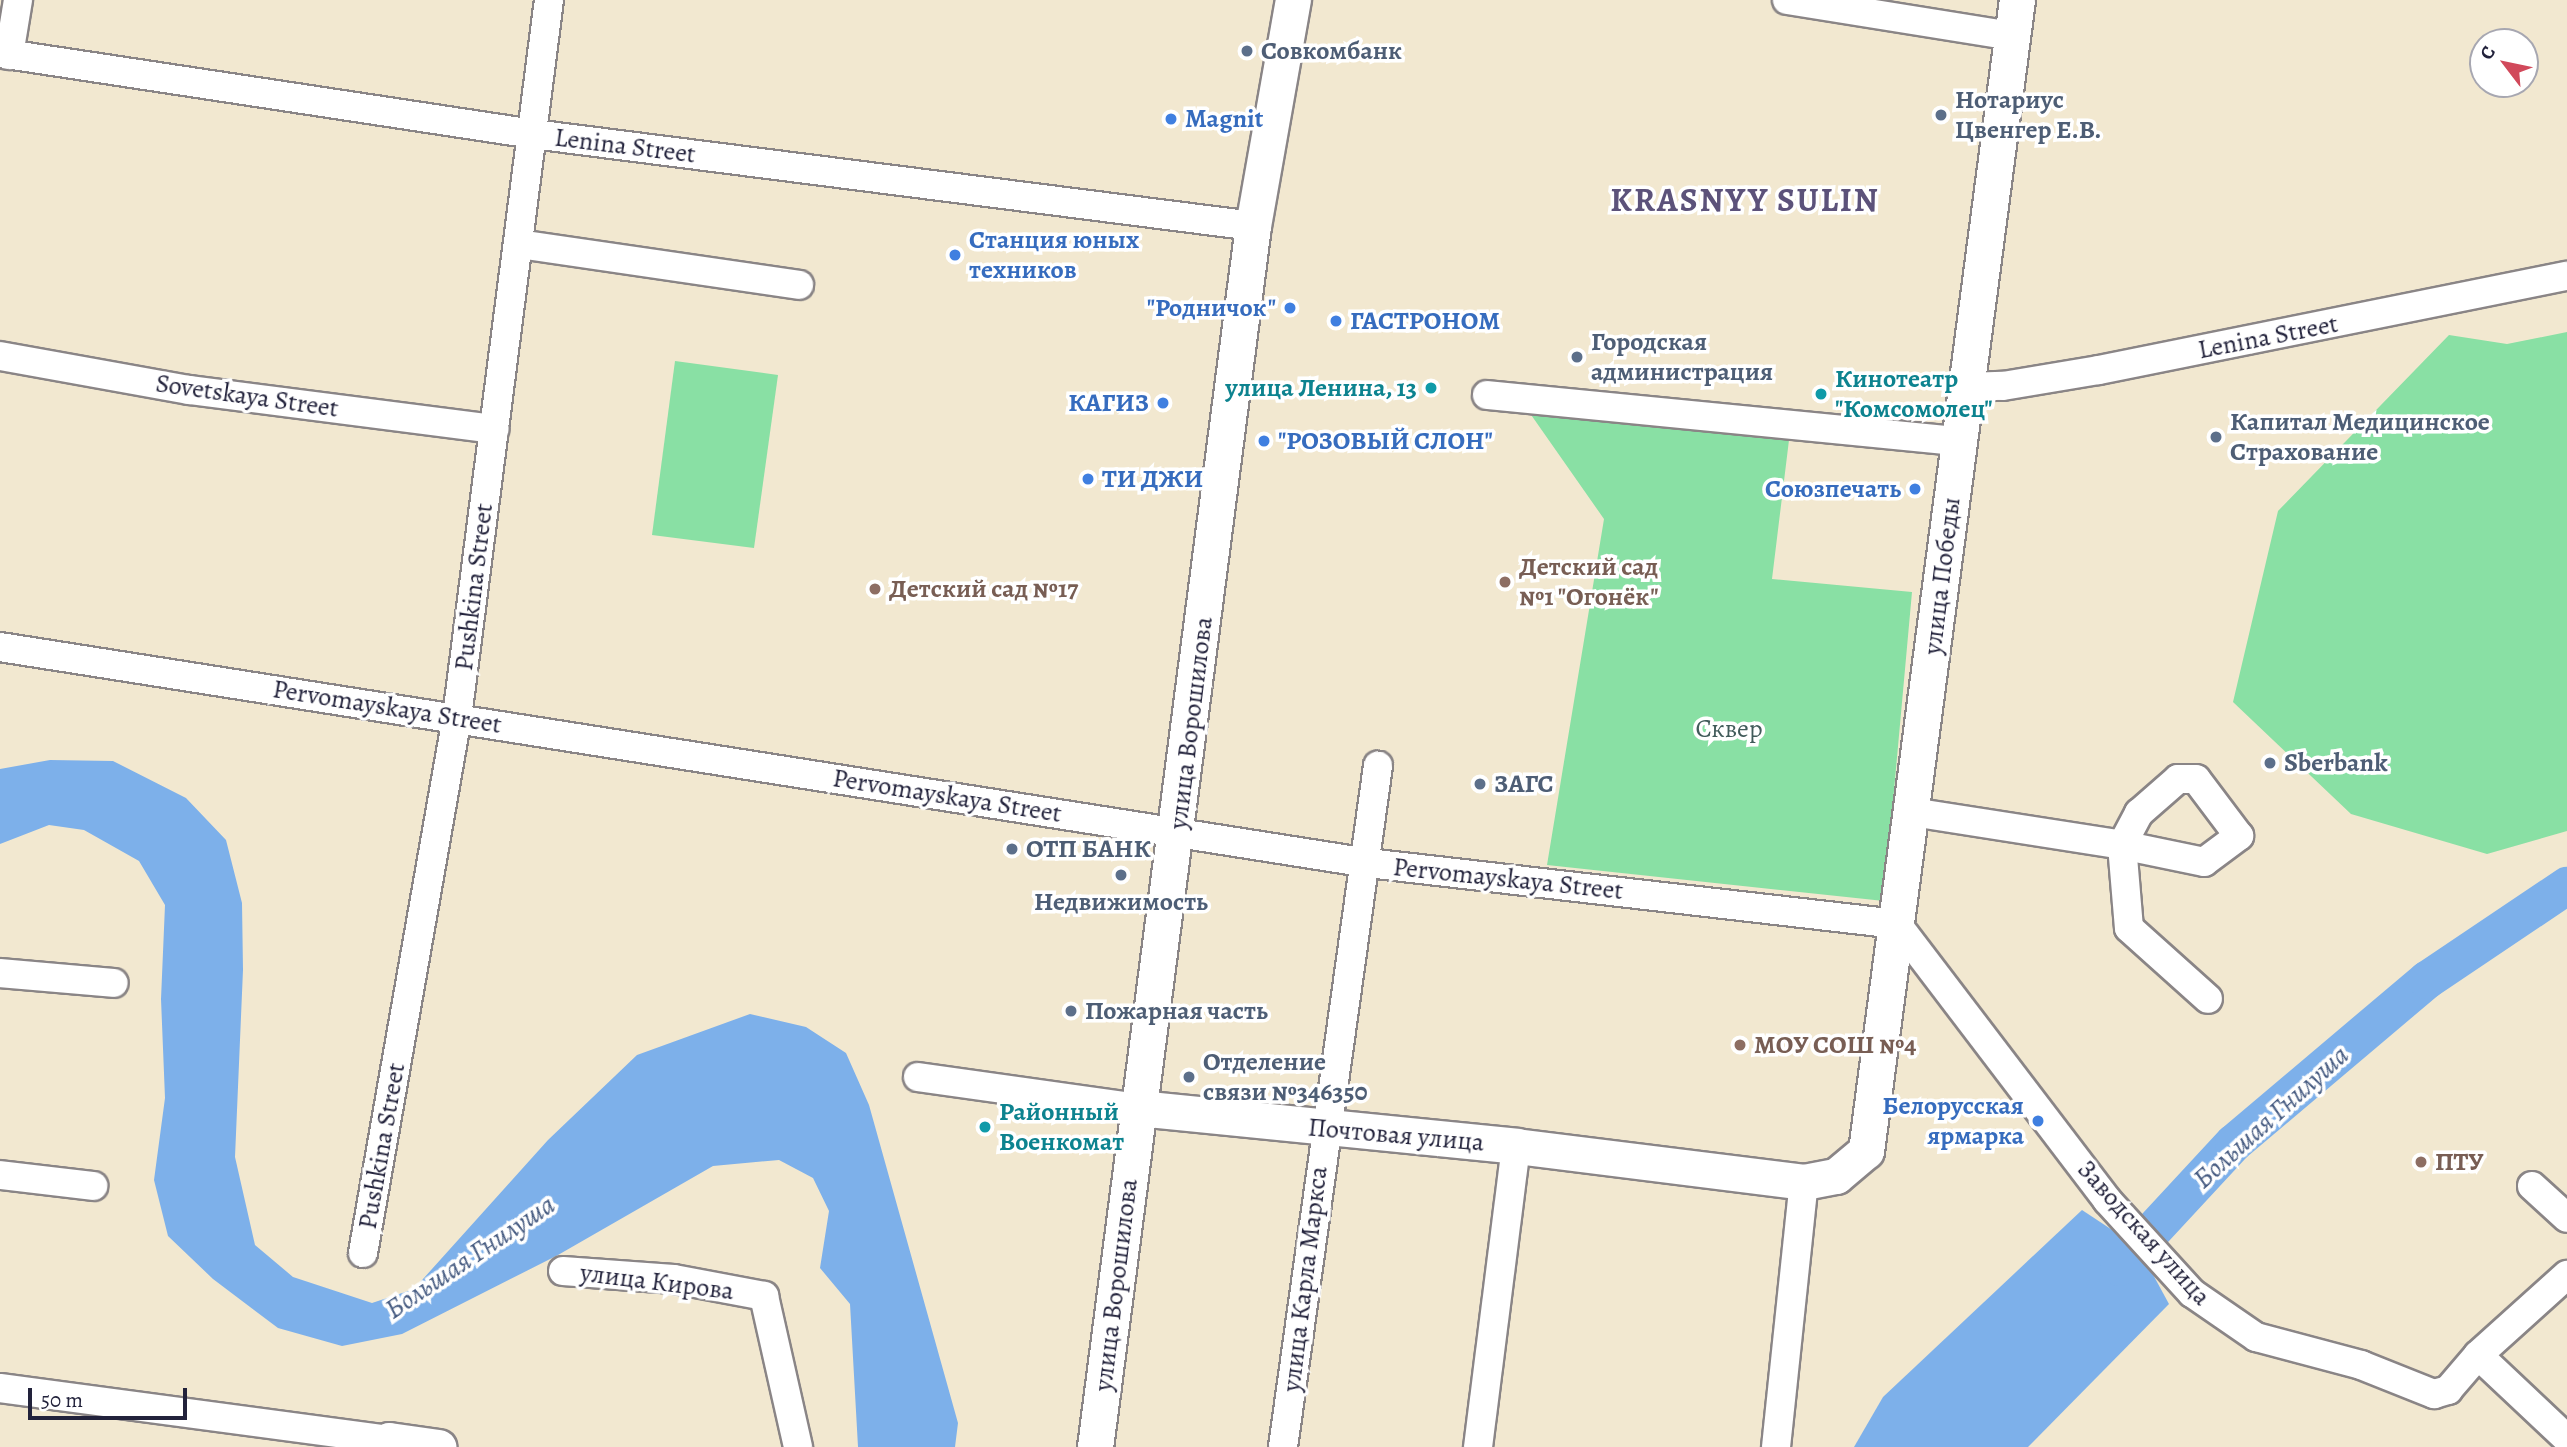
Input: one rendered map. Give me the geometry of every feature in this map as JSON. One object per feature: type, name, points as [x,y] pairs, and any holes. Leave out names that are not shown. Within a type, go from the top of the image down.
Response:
[{"type":"main road","name":"улица Ворошилова","points":[[1095,1447],[1138,1108],[1178,833],[1252,226],[1293,0]]},
{"type":"main road","name":"улица Победы","points":[[1866,1151],[2017,0]]},
{"type":"main road","name":"Почтовая улица","points":[[1138,1108],[1325,1129],[1516,1146],[1804,1182],[1836,1176],[1866,1151]]},
{"type":"main road","points":[[386,1444],[439,1447]]},
{"type":"street","points":[[4,54],[18,0]]},
{"type":"street","name":"Pushkina Street","points":[[363,1253],[457,717],[549,0]]},
{"type":"street","points":[[1787,0],[2012,36]]},
{"type":"street","name":"Lenina Street","points":[[4,54],[533,134],[1252,226]]},
{"type":"street","points":[[519,244],[799,285]]},
{"type":"street","name":"Lenina Street","points":[[1966,387],[2003,386],[2099,370],[2567,276]]},
{"type":"street","name":"Sovetskaya Street","points":[[0,356],[189,390],[495,429]]},
{"type":"street","points":[[1487,395],[1960,441]]},
{"type":"street","name":"Pervomayskaya Street","points":[[0,647],[457,717],[1368,863],[1897,924]]},
{"type":"street","name":"улица Карла Маркса","points":[[1283,1447],[1325,1129],[1368,863],[1378,766]]},
{"type":"street","points":[[1912,812],[2122,845],[2129,928],[2208,999]]},
{"type":"street","name":"Заводская улица","points":[[1897,924],[2107,1200],[2167,1266],[2221,1317],[2256,1337],[2361,1365],[2434,1394],[2448,1390],[2479,1354],[2567,1275]]},
{"type":"street","points":[[0,974],[114,983]]},
{"type":"street","name":"Почтовая улица","points":[[918,1077],[1138,1108]]},
{"type":"street","points":[[1478,1447],[1516,1146]]},
{"type":"street","points":[[0,1175],[93,1186]]},
{"type":"street","points":[[1776,1447],[1804,1182]]},
{"type":"street","points":[[2532,1186],[2567,1218]]},
{"type":"street","name":"улица Кирова","points":[[563,1272],[674,1279],[764,1296],[798,1447]]},
{"type":"street","points":[[2479,1354],[2567,1439]]},
{"type":"street","points":[[0,1388],[386,1444]]},
{"type":"green space","points":[[2567,332],[2567,831],[2487,854],[2351,814],[2233,702],[2278,511],[2449,335],[2507,344]]},
{"type":"green space","points":[[675,361],[778,375],[754,548],[652,535]]},
{"type":"green space","name":"Сквер","points":[[1522,402],[1789,440],[1772,579],[1912,592],[1884,901],[1547,865],[1604,519]]},
{"type":"water","points":[[50,760],[113,761],[186,798],[226,840],[242,903],[243,970],[235,1157],[255,1245],[293,1277],[372,1303],[414,1289],[548,1140],[637,1055],[750,1014],[806,1027],[846,1053],[869,1105],[958,1423],[955,1447],[858,1447],[850,1304],[820,1268],[829,1211],[813,1178],[779,1160],[713,1166],[558,1255],[402,1334],[342,1346],[278,1328],[213,1279],[168,1236],[154,1180],[165,1098],[161,999],[165,905],[139,861],[84,830],[49,825],[0,844],[0,769]]},
{"type":"water","points":[[2082,1210],[2138,1247],[2169,1304],[2028,1447],[1854,1447],[1883,1397]]},
{"type":"waterway","name":"Большая Гнилуша","points":[[2119,1267],[2234,1143],[2427,980],[2567,886]]},
{"type":"place","name":"Совкомбанк","points":[[1247,51]]},
{"type":"place","name":"Нотариус Цвенгер Е.В.","points":[[1941,115]]},
{"type":"place","name":"Magnit","points":[[1171,119]]},
{"type":"place","name":"Станция юных техников","points":[[955,255]]},
{"type":"place","name":"\"Родничок\"","points":[[1290,308]]},
{"type":"place","name":"ГАСТРОНОМ","points":[[1336,321]]},
{"type":"place","name":"Городская администрация","points":[[1577,357]]},
{"type":"place","name":"улица Ленина, 13","points":[[1431,388]]},
{"type":"place","name":"Кинотеатр \"Комсомолец\"","points":[[1821,394]]},
{"type":"place","name":"КАГИЗ","points":[[1163,403]]},
{"type":"place","name":"Капитал Медицинское Страхование","points":[[2216,437]]},
{"type":"place","name":"\"РОЗОВЫЙ СЛОН\"","points":[[1264,441]]},
{"type":"place","name":"ТИ ДЖИ","points":[[1088,479]]},
{"type":"place","name":"Союзпечать","points":[[1915,489]]},
{"type":"place","name":"Детский сад №1 \"Огонёк\"","points":[[1505,582]]},
{"type":"place","name":"Детский сад №17","points":[[875,589]]},
{"type":"place","name":"Sberbank","points":[[2270,763]]},
{"type":"place","name":"ЗАГС","points":[[1480,784]]},
{"type":"place","name":"ОТП БАНК","points":[[1012,849]]},
{"type":"place","name":"Недвижимость","points":[[1121,875]]},
{"type":"place","name":"Пожарная часть","points":[[1071,1011]]},
{"type":"place","name":"МОУ СОШ №4","points":[[1740,1045]]},
{"type":"place","name":"Отделение связи №346350","points":[[1189,1077]]},
{"type":"place","name":"Белорусская ярмарка","points":[[2038,1121]]},
{"type":"place","name":"Районный Военкомат","points":[[985,1127]]},
{"type":"place","name":"ПТУ","points":[[2421,1162]]},
{"type":"district","name":"KRASNYY SULIN","points":[[1745,200]]}]
